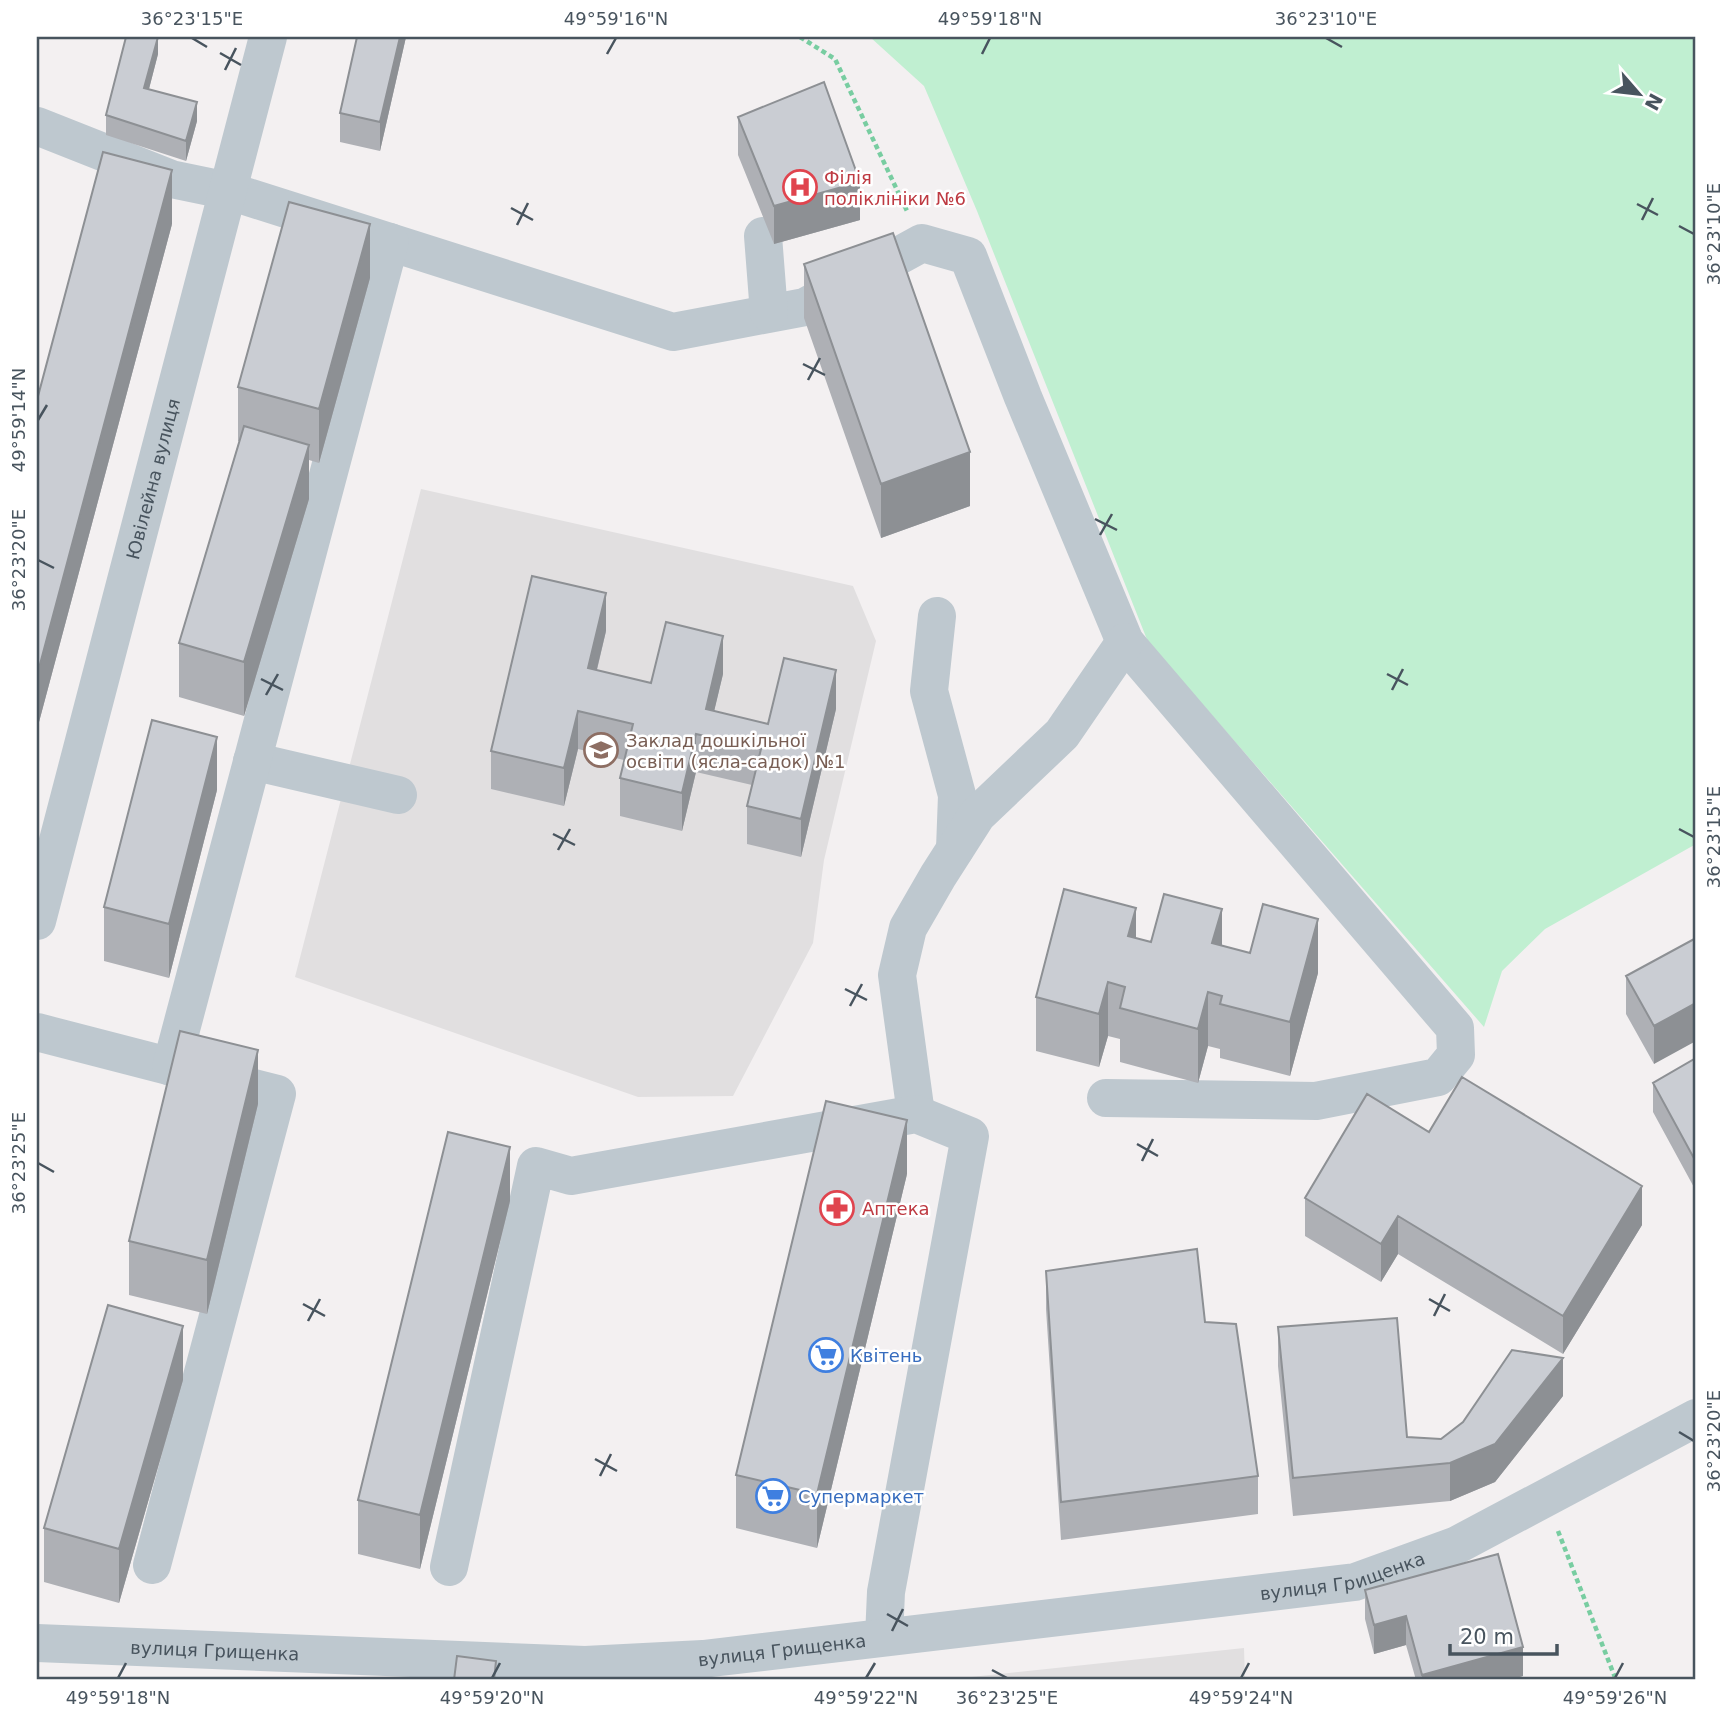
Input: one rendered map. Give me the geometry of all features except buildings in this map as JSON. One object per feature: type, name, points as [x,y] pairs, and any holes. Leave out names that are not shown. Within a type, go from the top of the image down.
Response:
[{"type":"street","name":"Ювілейна вулиця","points":[[37,920],[268,37]]},
{"type":"street","points":[[37,126],[171,179],[229,191],[673,332],[804,307],[922,243],[968,256],[1028,410],[1125,642],[1455,1028],[1456,1055],[1438,1077],[1316,1101],[1106,1098]]},
{"type":"street","points":[[763,236],[769,313]]},
{"type":"street","points":[[171,1067],[390,242]]},
{"type":"street","points":[[937,616],[929,691],[957,795],[955,849]]},
{"type":"street","points":[[916,1114],[897,975],[908,928],[977,816],[1062,734],[1125,642]]},
{"type":"street","points":[[252,761],[398,795]]},
{"type":"street","points":[[37,1032],[277,1094],[152,1565]]},
{"type":"street","points":[[449,1567],[536,1166],[571,1176],[916,1114],[970,1136],[886,1592],[884,1637]]},
{"type":"street","name":"вулиця Грищенка","points":[[37,1643],[419,1669],[585,1665],[703,1659],[1355,1582],[1457,1545],[1696,1418]]},
{"type":"path","points":[[800,37],[835,59],[922,243]]},
{"type":"path","points":[[1545,1497],[1616,1680]]},
{"type":"shaded area","name":"Заклад дошкільної освіти (ясла-садок) №1","points":[[421,489],[853,586],[876,641],[824,860],[813,943],[733,1096],[638,1097],[295,977]]},
{"type":"shaded area","points":[[1244,1648],[1245,1680],[943,1680]]},
{"type":"green space","points":[[870,37],[1696,37],[1696,844],[1545,929],[1502,971],[1484,1027],[1148,642],[977,211],[924,86]]},
{"type":"place","name":"Філія поліклініки №6","points":[[800,187]]},
{"type":"place","name":"Заклад дошкільної освіти (ясла-садок) №1","points":[[601,750]]},
{"type":"place","name":"Аптека","points":[[837,1208]]},
{"type":"place","name":"Квітень","points":[[826,1355]]},
{"type":"place","name":"Супермаркет","points":[[773,1496]]}]
